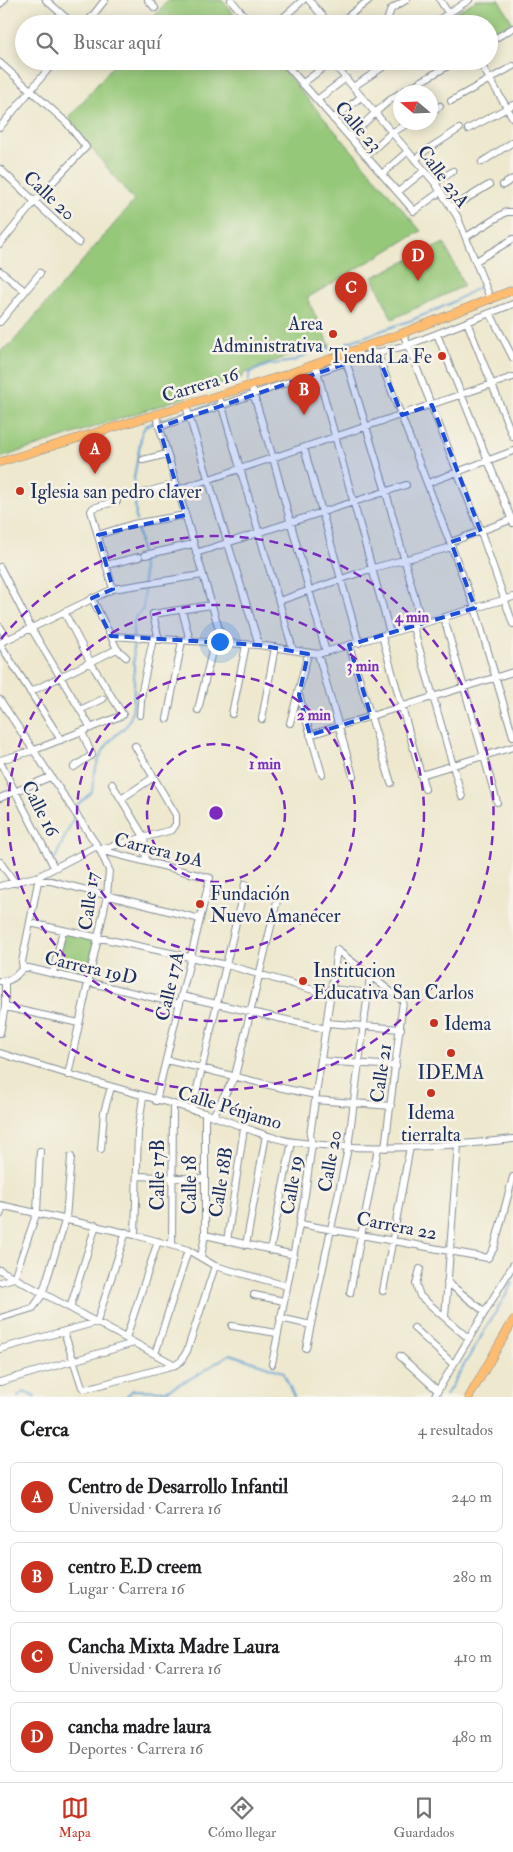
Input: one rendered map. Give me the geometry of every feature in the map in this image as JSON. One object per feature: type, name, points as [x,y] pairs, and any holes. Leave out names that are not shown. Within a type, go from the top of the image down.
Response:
[{"type":"main road","name":"Carrera 16","points":[[0,462],[251,386],[289,378],[359,353],[513,290]]},
{"type":"main road","points":[[470,1397],[513,1322]]},
{"type":"street","points":[[0,4],[4,0]]},
{"type":"street","points":[[46,0],[63,15]]},
{"type":"street","points":[[93,15],[105,0]]},
{"type":"street","points":[[148,0],[156,8]]},
{"type":"street","points":[[241,0],[233,2],[244,15]]},
{"type":"street","points":[[286,15],[303,0]]},
{"type":"street","points":[[309,0],[322,15]]},
{"type":"street","points":[[350,15],[369,0]]},
{"type":"street","points":[[389,15],[391,9],[406,0]]},
{"type":"street","points":[[440,0],[448,13]]},
{"type":"street","points":[[445,15],[469,0]]},
{"type":"street","points":[[498,37],[513,28]]},
{"type":"street","points":[[0,63],[66,122],[86,146],[35,201],[0,244]]},
{"type":"street","points":[[451,101],[513,66]]},
{"type":"street","points":[[0,127],[48,70]]},
{"type":"street","name":"Calle 23","points":[[290,70],[414,210],[440,192]]},
{"type":"street","points":[[302,84],[320,70]]},
{"type":"street","name":"Calle 23A","points":[[339,70],[435,183],[466,237],[491,300]]},
{"type":"street","points":[[353,87],[378,70]]},
{"type":"street","points":[[415,85],[441,70]]},
{"type":"street","points":[[484,70],[510,107],[513,118]]},
{"type":"street","points":[[317,100],[346,78]]},
{"type":"street","points":[[333,119],[361,97]]},
{"type":"street","points":[[349,137],[393,97]]},
{"type":"street","points":[[468,129],[510,107]]},
{"type":"street","points":[[415,160],[425,150],[459,129]]},
{"type":"street","points":[[366,156],[396,130]]},
{"type":"street","points":[[482,162],[513,142]]},
{"type":"street","points":[[382,174],[408,152]]},
{"type":"street","name":"Calle 20","points":[[0,169],[79,243]]},
{"type":"street","points":[[398,192],[424,171]]},
{"type":"street","points":[[435,183],[453,171]]},
{"type":"street","points":[[503,185],[513,179]]},
{"type":"street","points":[[451,208],[489,185]]},
{"type":"street","points":[[466,237],[506,212],[513,212]]},
{"type":"street","points":[[476,261],[513,239]]},
{"type":"street","points":[[0,271],[26,291]]},
{"type":"street","points":[[0,322],[40,273]]},
{"type":"street","points":[[359,353],[377,353],[408,345],[513,304]]},
{"type":"street","points":[[490,312],[513,358]]},
{"type":"street","points":[[467,322],[513,437]]},
{"type":"street","points":[[404,333],[481,532],[513,624]]},
{"type":"street","points":[[279,601],[373,568],[405,561],[452,545],[513,521],[437,334]]},
{"type":"street","points":[[377,353],[475,608],[513,736]]},
{"type":"street","points":[[346,358],[386,492],[422,624]]},
{"type":"street","points":[[316,368],[337,437],[390,633]]},
{"type":"street","points":[[138,494],[209,480],[513,377]]},
{"type":"street","points":[[159,428],[254,395],[289,378]]},
{"type":"street","points":[[251,386],[273,458],[326,652]]},
{"type":"street","points":[[219,396],[293,650]]},
{"type":"street","points":[[186,406],[259,645]]},
{"type":"street","points":[[156,415],[223,643]]},
{"type":"street","points":[[304,448],[359,642]]},
{"type":"street","points":[[428,483],[513,450]]},
{"type":"street","points":[[143,460],[167,454]]},
{"type":"street","points":[[196,553],[406,485]]},
{"type":"street","points":[[113,589],[91,510],[117,501]]},
{"type":"street","points":[[98,535],[133,524],[185,515]]},
{"type":"street","points":[[106,565],[194,544]]},
{"type":"street","points":[[0,566],[31,628],[91,728]]},
{"type":"street","points":[[61,740],[0,644],[113,589],[202,575]]},
{"type":"street","points":[[111,636],[259,645],[308,654],[318,654],[513,597]]},
{"type":"street","points":[[92,598],[117,649],[126,657]]},
{"type":"street","points":[[140,715],[142,690],[156,640],[153,614],[211,605]]},
{"type":"street","points":[[167,719],[186,641],[182,610]]},
{"type":"street","points":[[0,761],[32,751],[124,715],[91,663],[64,612]]},
{"type":"street","points":[[444,618],[497,802]]},
{"type":"street","points":[[0,627],[8,639]]},
{"type":"street","points":[[413,627],[462,797]]},
{"type":"street","points":[[382,636],[425,789]]},
{"type":"street","points":[[198,710],[214,643]]},
{"type":"street","points":[[232,714],[246,645]]},
{"type":"street","points":[[349,646],[391,783]]},
{"type":"street","points":[[262,719],[275,647]]},
{"type":"street","points":[[30,692],[117,649]]},
{"type":"street","points":[[290,723],[308,654]]},
{"type":"street","points":[[318,654],[353,776]]},
{"type":"street","points":[[310,735],[513,672]]},
{"type":"street","points":[[298,695],[322,774]]},
{"type":"street","points":[[80,710],[103,699]]},
{"type":"street","name":"Calle 17","points":[[0,700],[32,751],[99,848],[109,870],[107,896],[87,980],[68,1075]]},
{"type":"street","points":[[74,767],[92,755],[82,732]]},
{"type":"street","points":[[23,968],[38,879],[54,867],[99,848],[172,830],[176,824],[176,815],[135,746]]},
{"type":"street","points":[[421,775],[513,748]]},
{"type":"street","name":"Calle 16","points":[[0,761],[54,867]]},
{"type":"street","points":[[0,798],[50,777]]},
{"type":"street","points":[[121,799],[154,777]]},
{"type":"street","points":[[112,784],[144,837],[146,861]]},
{"type":"street","name":"Carrera 19A","points":[[99,848],[210,878]]},
{"type":"street","points":[[0,862],[14,883]]},
{"type":"street","name":"Calle 17A","points":[[156,1100],[210,878]]},
{"type":"street","points":[[0,886],[38,879],[51,881],[200,919]]},
{"type":"street","points":[[192,1110],[227,965],[244,884]]},
{"type":"street","points":[[213,1116],[235,1076],[252,1012],[277,901]]},
{"type":"street","points":[[30,923],[227,965],[331,992],[368,993]]},
{"type":"street","points":[[53,973],[63,930]]},
{"type":"street","name":"Calle 19","points":[[272,1364],[300,1224],[312,1144],[310,1135],[337,950],[370,978]]},
{"type":"street","name":"Carrera 19D","points":[[3,982],[14,978],[23,968],[87,980],[180,1004]]},
{"type":"street","name":"Calle 20","points":[[306,1348],[348,1148],[370,978]]},
{"type":"street","name":"Calle 21","points":[[370,978],[403,1001],[385,1148]]},
{"type":"street","points":[[0,1032],[5,1007],[3,982]]},
{"type":"street","points":[[182,996],[326,1026],[364,1026],[401,1029]]},
{"type":"street","points":[[5,1007],[78,1023]]},
{"type":"street","name":"Calle Pénjamo","points":[[0,1053],[143,1097],[205,1113],[244,1128],[292,1142],[348,1148],[410,1148],[513,1139]]},
{"type":"street","points":[[166,1060],[316,1098],[391,1106]]},
{"type":"street","points":[[321,1061],[396,1066]]},
{"type":"street","points":[[101,1149],[104,1112],[111,1087]]},
{"type":"street","points":[[135,1234],[138,1131],[143,1097]]},
{"type":"street","name":"Calle 17B","points":[[172,1105],[172,1245]]},
{"type":"street","name":"Calle 18","points":[[201,1257],[204,1235],[205,1113]]},
{"type":"street","name":"Calle 18B","points":[[226,1241],[244,1128]]},
{"type":"street","points":[[246,1246],[266,1135]]},
{"type":"street","points":[[270,1251],[292,1142]]},
{"type":"street","points":[[445,1318],[448,1250],[458,1144]]},
{"type":"street","points":[[350,1293],[378,1148]]},
{"type":"street","points":[[383,1291],[410,1148]]},
{"type":"street","points":[[14,1278],[37,1212],[40,1150]]},
{"type":"street","points":[[0,1318],[33,1308],[42,1294],[66,1218],[71,1156]]},
{"type":"street","points":[[137,1176],[203,1179]]},
{"type":"street","name":"Carrera 22","points":[[300,1224],[332,1228],[488,1258],[494,1248],[513,1177]]},
{"type":"street","points":[[0,1215],[2,1206],[135,1234],[188,1250],[216,1266],[287,1286]]},
{"type":"street","points":[[70,1308],[96,1225]]},
{"type":"street","points":[[97,1322],[126,1232]]},
{"type":"street","points":[[204,1235],[246,1246],[294,1255]]},
{"type":"street","points":[[126,1338],[158,1241]]},
{"type":"street","points":[[155,1354],[188,1250]]},
{"type":"street","points":[[434,1397],[452,1363],[513,1265]]},
{"type":"street","points":[[64,1332],[84,1389],[175,1365],[187,1351],[216,1266]]},
{"type":"street","points":[[420,1269],[416,1284],[420,1296],[468,1338]]},
{"type":"street","points":[[0,1270],[175,1365]]},
{"type":"street","points":[[0,1282],[14,1278]]},
{"type":"street","points":[[447,1282],[485,1312]]},
{"type":"street","points":[[254,1295],[284,1301]]},
{"type":"street","points":[[280,1318],[311,1325]]},
{"type":"street","points":[[0,1349],[97,1322]]},
{"type":"street","points":[[232,1326],[277,1333]]},
{"type":"street","points":[[414,1328],[452,1363]]},
{"type":"street","points":[[0,1382],[134,1343]]},
{"type":"street","points":[[400,1356],[437,1390]]},
{"type":"highlighted area","points":[[377,353],[402,415],[432,405],[481,532],[451,542],[475,608],[349,645],[371,716],[310,735],[299,695],[308,654],[259,645],[111,636],[92,598],[113,589],[98,535],[185,515],[159,427]]},
{"type":"green space","points":[[168,0],[222,0],[234,15],[156,15]]},
{"type":"green space","points":[[477,0],[499,0],[512,22],[498,31],[498,15],[455,15],[454,13]]},
{"type":"green space","points":[[109,70],[283,70],[421,231],[307,298],[330,346],[285,357],[243,374],[241,379],[0,458],[0,351],[12,343],[134,201],[68,119]]},
{"type":"green space","points":[[444,243],[464,286],[392,319],[373,277]]},
{"type":"green space","points":[[64,932],[95,939],[86,978],[55,971]]},
{"type":"waterway","points":[[346,343],[412,320],[449,304],[483,285]]},
{"type":"waterway","points":[[249,381],[249,373],[268,365],[294,361],[311,352],[331,348]]},
{"type":"waterway","points":[[191,411],[216,403]]},
{"type":"waterway","points":[[161,420],[186,412]]},
{"type":"waterway","points":[[136,521],[134,478],[142,432],[146,426],[155,422]]},
{"type":"waterway","points":[[76,806],[92,792],[94,776],[101,755],[109,742],[127,725],[132,711],[134,688],[133,626],[136,616],[143,609],[144,599],[143,568],[137,526]]},
{"type":"waterway","points":[[54,861],[74,817]]},
{"type":"waterway","points":[[445,1397],[513,1283]]},
{"type":"waterway","points":[[126,1397],[133,1390],[166,1391],[199,1374],[230,1354],[283,1372],[294,1397]]},
{"type":"waterway","points":[[18,1397],[24,1392],[35,1397]]},
{"type":"place","name":"cancha madre laura","points":[[418,281]]},
{"type":"place","name":"Cancha Mixta Madre Laura","points":[[351,313]]},
{"type":"place","name":"Area Administrativa","points":[[333,334]]},
{"type":"place","name":"Tienda La Fe","points":[[442,356]]},
{"type":"place","name":"centro E.D creem","points":[[304,415]]},
{"type":"place","name":"Centro de Desarrollo Infantil","points":[[95,474]]},
{"type":"place","name":"Iglesia san pedro claver","points":[[20,491]]},
{"type":"place","name":"Fundación Nuevo Amanecer","points":[[200,904]]},
{"type":"place","name":"Institucion Educativa San Carlos","points":[[303,981]]},
{"type":"place","name":"Idema","points":[[434,1023]]},
{"type":"place","name":"IDEMA","points":[[451,1053]]},
{"type":"place","name":"Idema tierralta","points":[[431,1093]]}]
